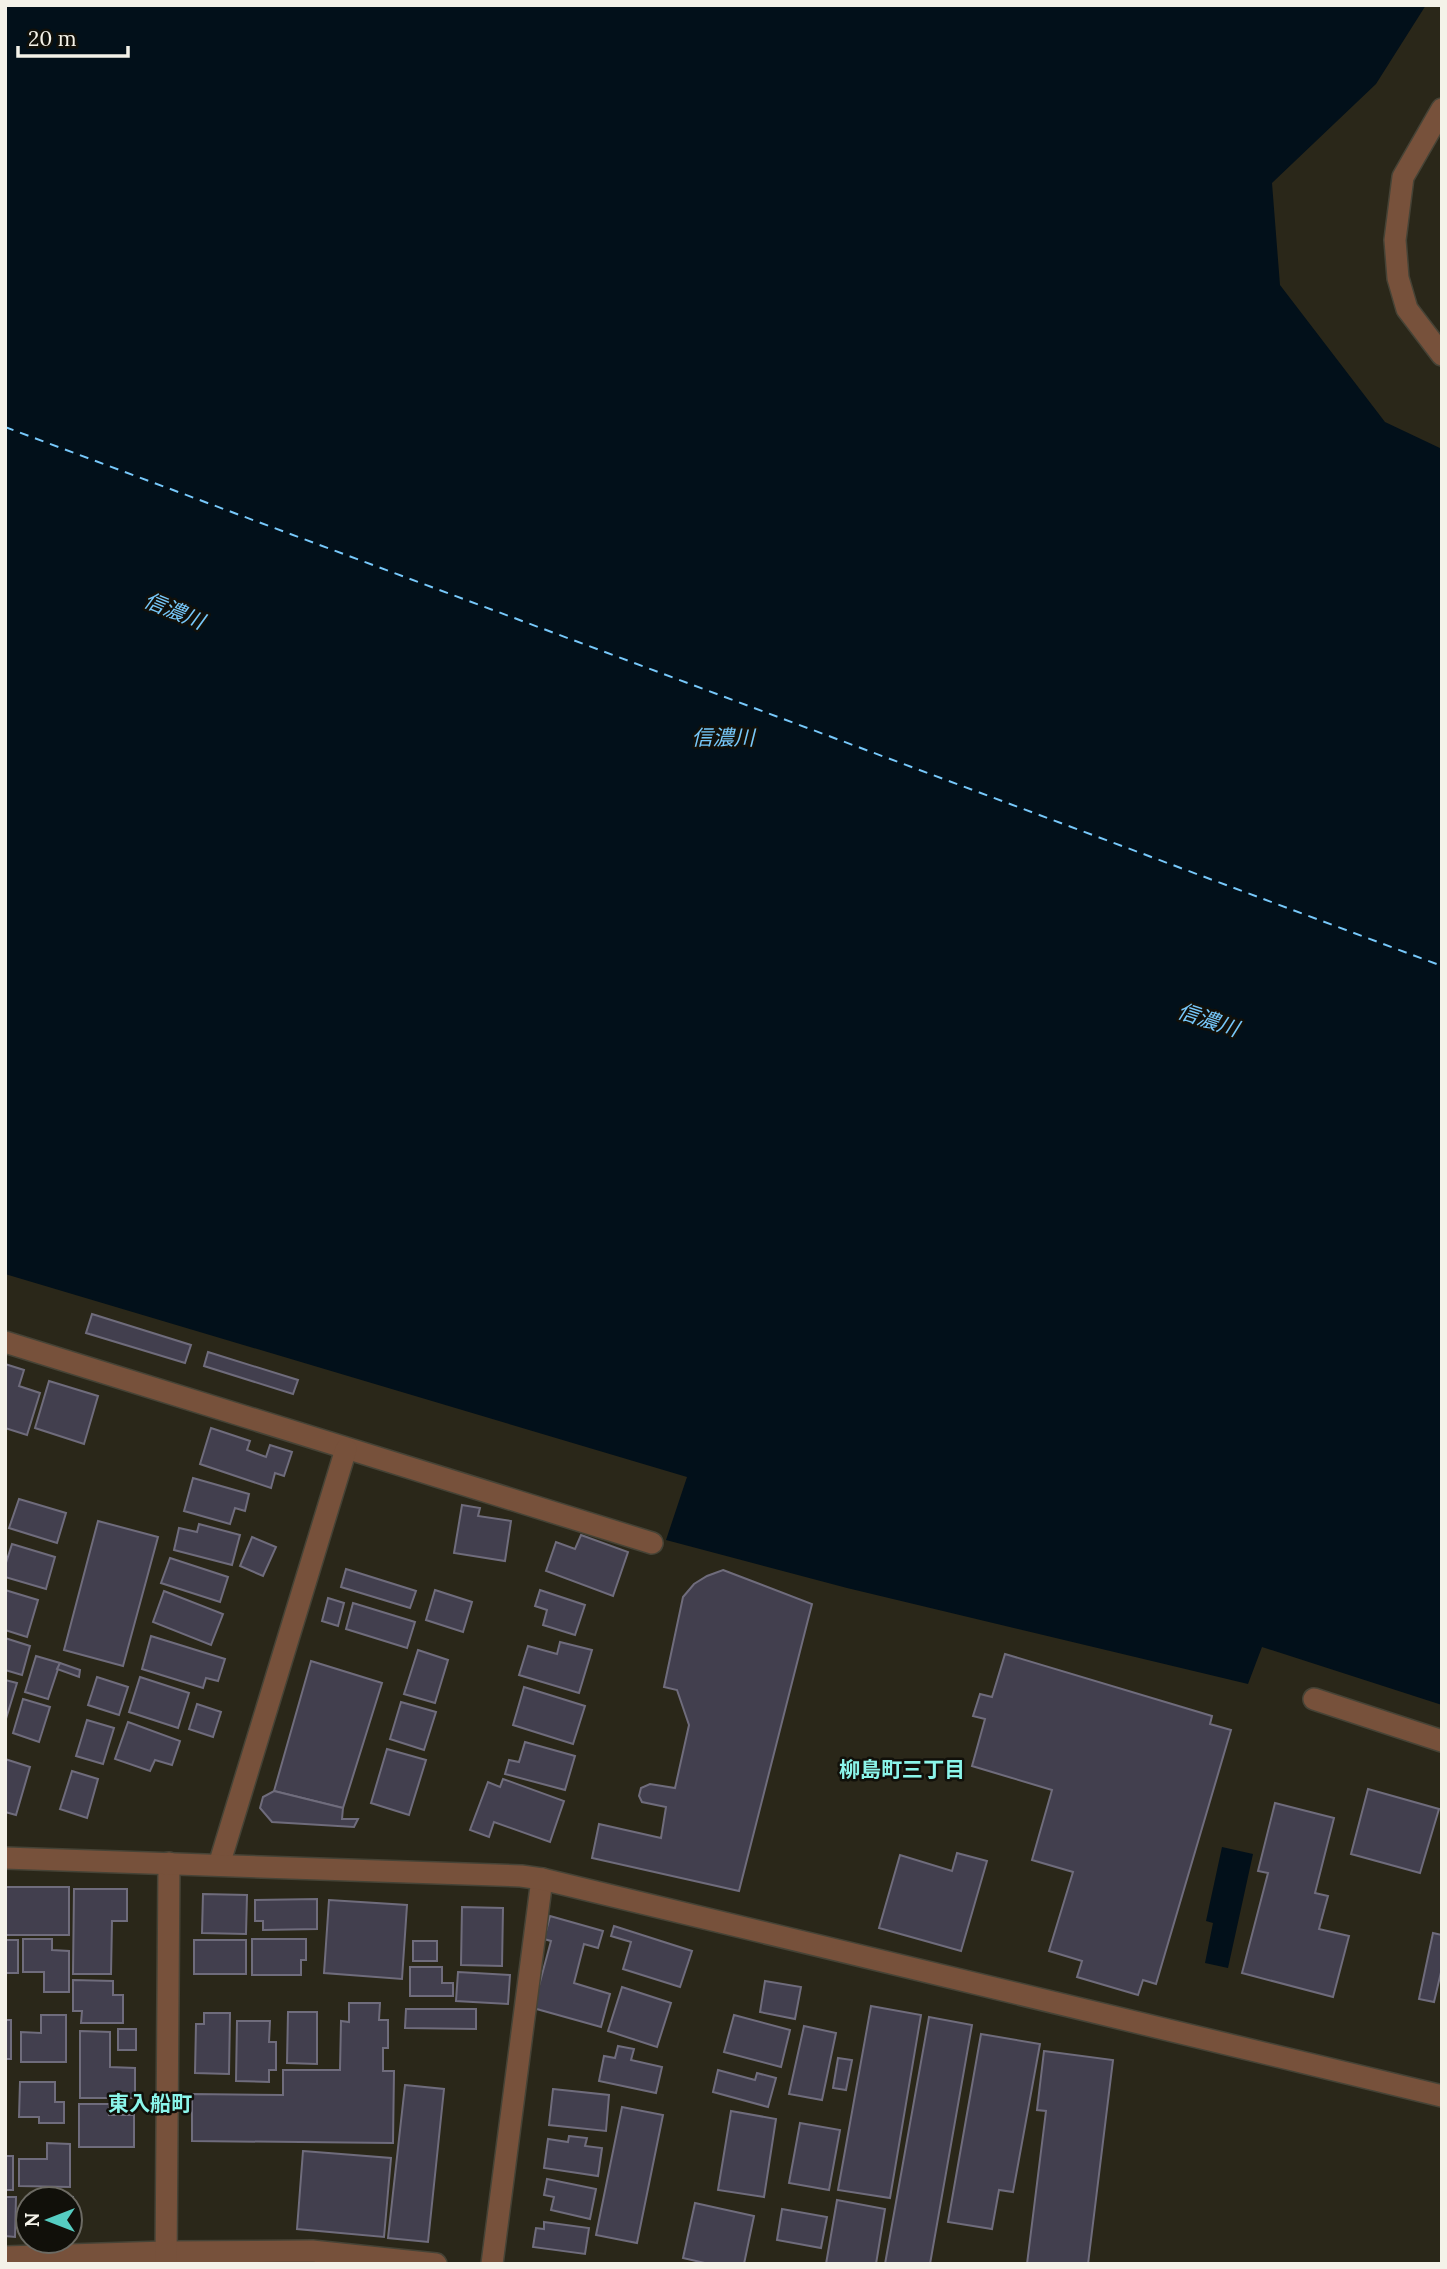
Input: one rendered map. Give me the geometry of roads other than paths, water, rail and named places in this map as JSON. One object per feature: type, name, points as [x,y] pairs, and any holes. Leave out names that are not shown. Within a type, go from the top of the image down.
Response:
[{"type":"street","points":[[1441,110],[1403,177],[1395,240],[1398,278],[1408,309],[1442,355]]},
{"type":"street","points":[[5,1342],[652,1543]]},
{"type":"street","points":[[219,1865],[346,1449]]},
{"type":"street","points":[[1314,1699],[1442,1741]]},
{"type":"street","points":[[5,1858],[521,1876],[542,1879],[1442,2096]]},
{"type":"street","points":[[165,2258],[169,1863]]},
{"type":"street","points":[[492,2264],[542,1879]]},
{"type":"street","points":[[5,2257],[165,2258],[313,2251],[436,2264]]},
{"type":"water","name":"信濃川","points":[[5,5],[1426,5],[1376,84],[1272,183],[1280,285],[1385,422],[1442,449],[1442,1705],[1262,1647],[1248,1684],[847,1588],[666,1540],[687,1477],[5,1274]]},
{"type":"water","points":[[1222,1847],[1253,1854],[1228,1968],[1205,1963],[1213,1923],[1206,1921]]},
{"type":"district","name":"柳島町三丁目","points":[[902,1770]]},
{"type":"district","name":"東入船町","points":[[150,2104]]}]
